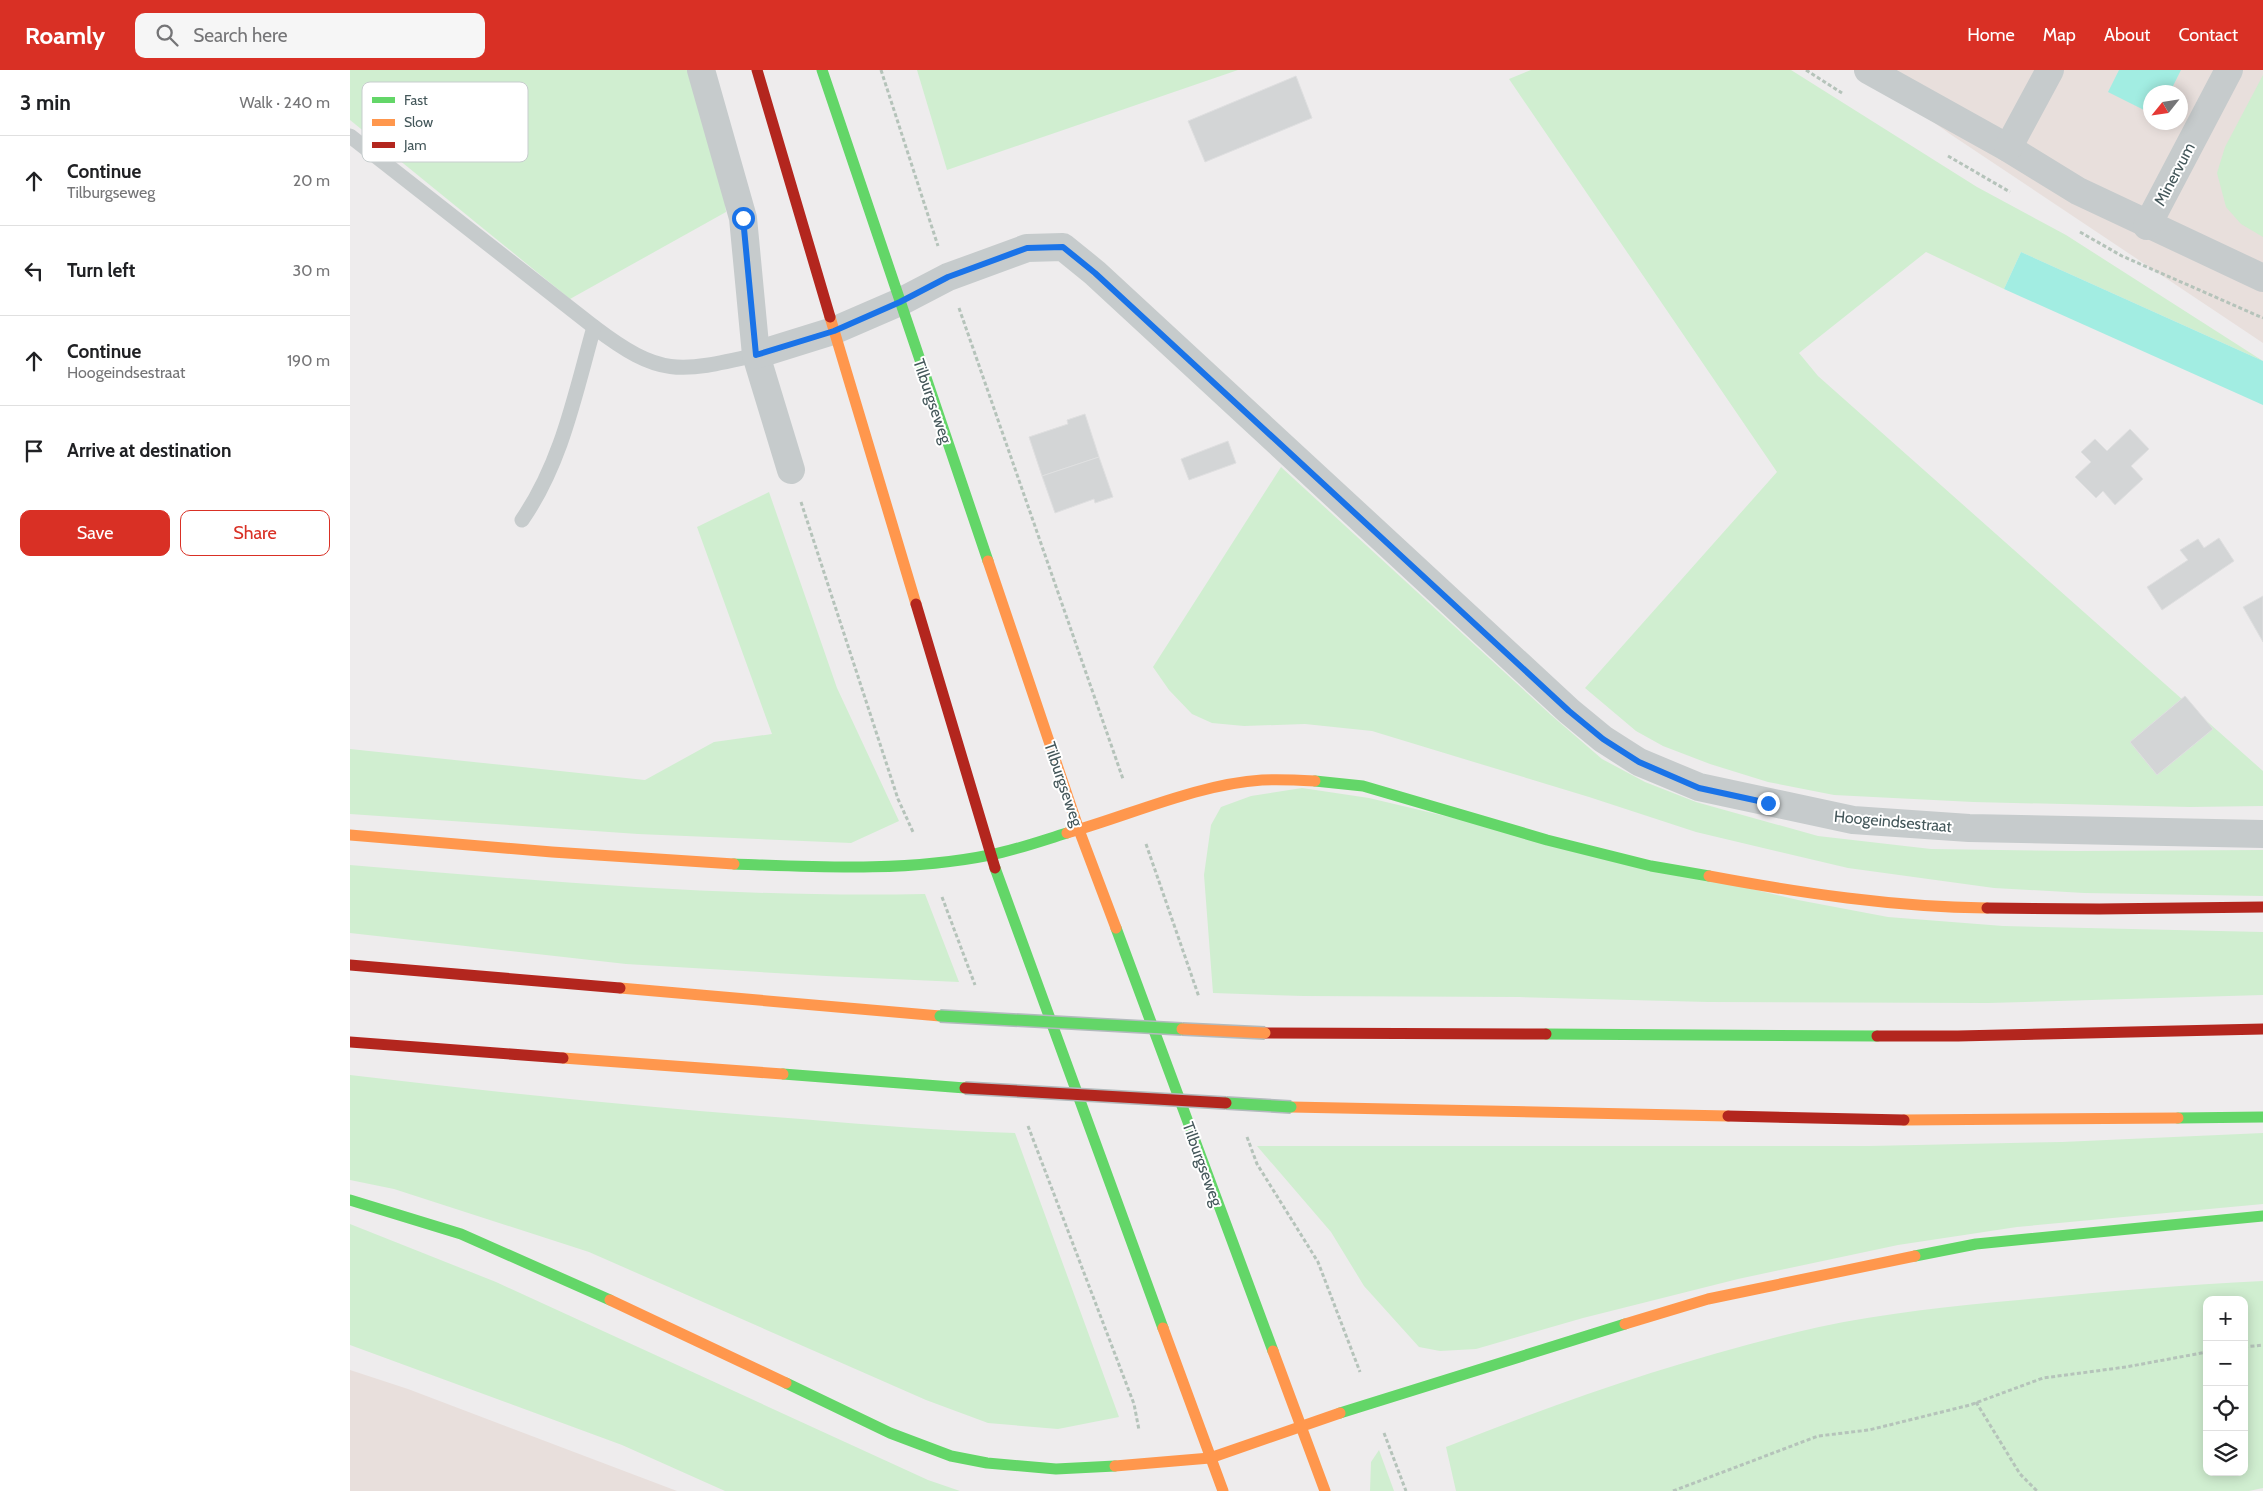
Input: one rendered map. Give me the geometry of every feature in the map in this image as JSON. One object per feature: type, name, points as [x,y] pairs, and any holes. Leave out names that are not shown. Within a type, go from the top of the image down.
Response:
[{"type":"main road","points":[[757,70],[990,855],[1223,1491]]},
{"type":"main road","name":"Tilburgseweg","points":[[822,70],[1079,830],[1325,1491]]},
{"type":"main road","points":[[350,835],[552,852],[708,862],[853,868],[928,864],[990,855],[1079,830],[1167,801],[1221,787],[1262,780],[1312,781],[1363,786],[1547,840],[1651,866],[1757,885],[1930,908],[2263,908]]},
{"type":"main road","points":[[350,965],[940,1016],[1265,1033],[1958,1036],[2263,1029]]},
{"type":"main road","points":[[350,1042],[966,1088],[1291,1108],[1957,1121],[2263,1117]]},
{"type":"main road","points":[[350,1200],[461,1234],[643,1315],[890,1433],[951,1456],[987,1463],[1056,1469],[1098,1468],[1210,1458],[1371,1402],[1708,1299],[1976,1244],[2263,1216]]},
{"type":"street","points":[[701,70],[743,218],[756,355],[791,470]]},
{"type":"street","name":"Minervum","points":[[1868,70],[2008,148],[2078,191],[2148,226],[2263,278]]},
{"type":"street","points":[[2008,148],[2050,70]]},
{"type":"street","name":"Minervum","points":[[2148,226],[2229,70]]},
{"type":"street","name":"Hoogeindsestraat","points":[[756,355],[834,331],[900,302],[948,277],[1027,248],[1063,247],[1103,280],[1576,716],[1603,739],[1639,762],[1699,788],[1853,820],[1970,828],[2263,834]]},
{"type":"lane","points":[[350,136],[362,145]]},
{"type":"lane","points":[[383,162],[594,327],[621,347],[647,362],[677,368],[706,366],[756,355]]},
{"type":"lane","points":[[522,520],[538,496],[562,443],[594,327]]},
{"type":"path","points":[[791,470],[898,799],[928,864],[978,993]]},
{"type":"path","points":[[1028,1124],[1134,1404],[1145,1463]]},
{"type":"path","points":[[2248,1347],[2263,1345]]},
{"type":"path","points":[[1673,1491],[1818,1436],[1869,1430],[1976,1402],[2043,1378],[2126,1367],[2203,1353]]},
{"type":"path","points":[[1976,1402],[2020,1474],[2036,1491]]},
{"type":"shaded area","points":[[350,70],[693,70],[722,171],[726,212],[570,299],[402,162],[528,162],[528,82],[362,82],[362,130],[350,120]]},
{"type":"shaded area","points":[[917,70],[1238,70],[947,170]]},
{"type":"shaded area","points":[[1531,70],[1791,70],[1977,187],[2066,235],[2263,361],[2021,252],[2004,289],[1926,252],[1799,353],[1818,376],[2263,771],[2263,806],[2190,807],[1973,802],[1834,795],[1768,782],[1710,764],[1663,746],[1636,731],[1585,688],[1777,472],[1509,79]]},
{"type":"shaded area","points":[[1861,70],[2263,70],[2263,343],[1950,134]]},
{"type":"shaded area","points":[[2119,70],[2181,70],[2174,85],[2143,85],[2143,110],[2108,92]]},
{"type":"shaded area","points":[[2263,75],[2263,237],[2241,224],[2226,207],[2217,173],[2225,147]]},
{"type":"shaded area","points":[[2021,252],[2263,361],[2263,405],[2004,289]]},
{"type":"shaded area","points":[[1281,467],[1551,715],[1602,759],[1645,782],[1696,802],[1818,836],[1931,849],[2077,851],[2263,850],[2263,896],[2084,893],[1994,888],[1848,868],[1696,832],[1589,797],[1372,731],[1305,724],[1244,726],[1212,723],[1192,714],[1169,690],[1153,667]]},
{"type":"shaded area","points":[[769,492],[837,688],[899,821],[851,843],[638,834],[350,814],[350,749],[645,780],[714,742],[772,734],[697,527]]},
{"type":"shaded area","points":[[1302,788],[1369,798],[1798,900],[1888,917],[2003,926],[2263,932],[2263,995],[1988,1003],[1708,1002],[1519,997],[1303,996],[1213,993],[1204,875],[1211,825],[1221,807],[1251,796]]},
{"type":"shaded area","points":[[350,865],[709,891],[853,895],[925,894],[959,982],[626,964],[350,933]]},
{"type":"shaded area","points":[[350,1075],[688,1110],[961,1131],[1015,1133],[1119,1417],[1058,1429],[988,1423],[926,1400],[589,1252],[394,1189],[350,1180]]},
{"type":"shaded area","points":[[2263,1133],[2263,1204],[2017,1227],[1898,1245],[1738,1279],[1583,1318],[1476,1349],[1440,1351],[1419,1347],[1364,1286],[1331,1232],[1257,1146],[1869,1146],[2062,1142]]},
{"type":"shaded area","points":[[350,1224],[496,1282],[928,1480],[960,1491],[725,1491],[622,1445],[350,1345]]},
{"type":"shaded area","points":[[2263,1281],[2263,1488],[2249,1491],[1456,1491],[1446,1447],[1583,1396],[1724,1351],[1819,1327],[1919,1310],[2172,1287]]},
{"type":"shaded area","points":[[350,1370],[408,1389],[677,1491],[350,1491]]},
{"type":"shaded area","points":[[1379,1450],[1394,1491],[1370,1491],[1371,1462]]},
{"type":"building","points":[[1296,76],[1312,118],[1205,162],[1188,121]]},
{"type":"building","points":[[1085,414],[1099,457],[1042,476],[1029,437],[1068,424],[1067,420]]},
{"type":"building","points":[[2130,429],[2149,449],[2131,466],[2143,479],[2115,505],[2103,491],[2096,498],[2075,477],[2091,462],[2081,452],[2095,439],[2107,451]]},
{"type":"building","points":[[1228,441],[1236,463],[1189,480],[1181,459]]},
{"type":"building","points":[[1099,457],[1113,497],[1095,503],[1094,499],[1055,513],[1042,476]]},
{"type":"building","points":[[2219,538],[2234,561],[2162,610],[2147,587],[2188,560],[2180,550],[2198,539],[2204,548]]},
{"type":"building","points":[[2263,596],[2263,642],[2243,607]]},
{"type":"building","points":[[2185,696],[2213,729],[2157,775],[2130,742]]},
{"type":"traffic: fast","points":[[822,70],[988,561]]},
{"type":"traffic: fast","points":[[1315,781],[1363,786],[1547,840],[1651,866],[1709,876]]},
{"type":"traffic: fast","points":[[734,864],[862,867],[927,864],[1000,853],[1067,833]]},
{"type":"traffic: fast","points":[[995,868],[1163,1328]]},
{"type":"traffic: fast","points":[[1116,928],[1273,1351]]},
{"type":"traffic: fast","points":[[940,1016],[1182,1029]]},
{"type":"traffic: fast","points":[[1546,1034],[1877,1036]]},
{"type":"traffic: fast","points":[[783,1074],[965,1088]]},
{"type":"traffic: fast","points":[[1226,1103],[1291,1107]]},
{"type":"traffic: fast","points":[[2178,1118],[2263,1117]]},
{"type":"traffic: fast","points":[[350,1200],[461,1234],[610,1300]]},
{"type":"traffic: fast","points":[[1915,1256],[1976,1244],[2263,1216]]},
{"type":"traffic: fast","points":[[1340,1413],[1625,1324]]},
{"type":"traffic: fast","points":[[786,1383],[890,1433],[951,1456],[987,1463],[1056,1469],[1115,1466]]},
{"type":"traffic: slow","points":[[830,317],[916,604]]},
{"type":"traffic: slow","points":[[988,561],[1079,830],[1116,928]]},
{"type":"traffic: slow","points":[[1067,833],[1188,794],[1213,788],[1262,780],[1315,781]]},
{"type":"traffic: slow","points":[[350,835],[552,852],[734,864]]},
{"type":"traffic: slow","points":[[1709,876],[1847,898],[1917,905],[1987,908]]},
{"type":"traffic: slow","points":[[620,988],[940,1016]]},
{"type":"traffic: slow","points":[[1182,1029],[1265,1033]]},
{"type":"traffic: slow","points":[[563,1058],[783,1074]]},
{"type":"traffic: slow","points":[[1291,1107],[1728,1116]]},
{"type":"traffic: slow","points":[[1904,1120],[2178,1118]]},
{"type":"traffic: slow","points":[[1625,1324],[1708,1299],[1915,1256]]},
{"type":"traffic: slow","points":[[610,1300],[786,1383]]},
{"type":"traffic: slow","points":[[1163,1328],[1223,1491]]},
{"type":"traffic: slow","points":[[1273,1351],[1325,1491]]},
{"type":"traffic: slow","points":[[1115,1466],[1210,1458],[1340,1413]]},
{"type":"traffic: jam","points":[[757,70],[830,317]]},
{"type":"traffic: jam","points":[[916,604],[995,868]]},
{"type":"traffic: jam","points":[[1987,908],[2263,907]]},
{"type":"traffic: jam","points":[[350,965],[620,988]]},
{"type":"traffic: jam","points":[[1877,1036],[2263,1029]]},
{"type":"traffic: jam","points":[[1265,1033],[1546,1034]]},
{"type":"traffic: jam","points":[[350,1042],[563,1058]]},
{"type":"traffic: jam","points":[[965,1088],[1226,1103]]},
{"type":"traffic: jam","points":[[1728,1116],[1904,1120]]},
{"type":"route","points":[[743,218],[756,355],[834,331],[900,302],[948,277],[1027,248],[1063,247],[1095,273],[1569,711],[1603,739],[1639,762],[1699,788],[1768,803]]}]
